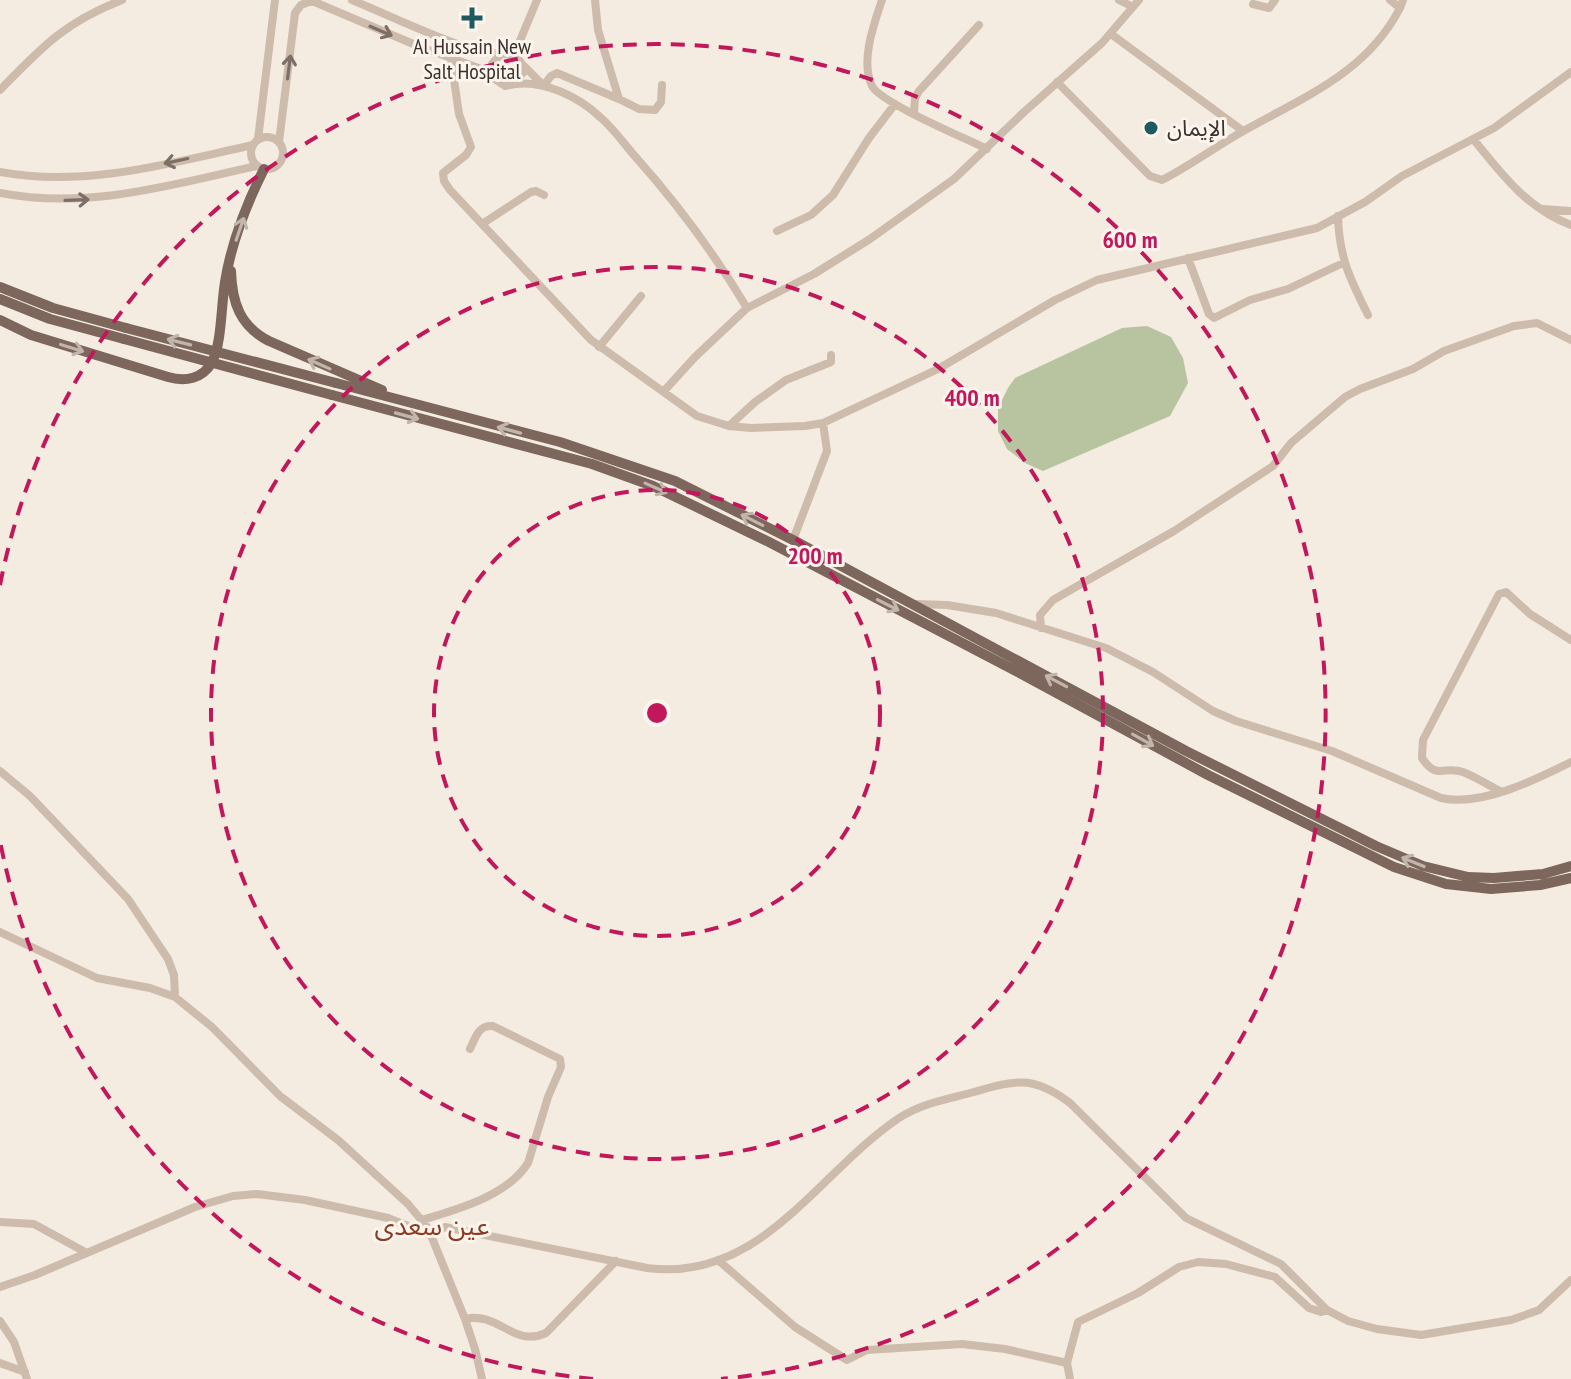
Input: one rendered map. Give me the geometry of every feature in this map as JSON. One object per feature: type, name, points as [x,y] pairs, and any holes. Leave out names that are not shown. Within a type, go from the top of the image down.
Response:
[{"type":"main road","points":[[0,320],[40,339],[168,377],[181,380],[195,377],[207,369],[215,354],[224,282],[261,168]]},
{"type":"main road","points":[[231,258],[235,305],[252,330],[269,341],[417,405]]},
{"type":"main road","points":[[0,287],[125,334]]},
{"type":"main road","points":[[0,299],[50,319],[125,334],[334,389],[592,464],[653,486],[769,542],[1208,775],[1394,867],[1446,884],[1491,889],[1540,885],[1571,878]]},
{"type":"main road","points":[[334,389],[417,405],[560,442],[653,472],[793,540],[1186,751],[1376,846],[1423,866],[1468,877],[1494,878],[1543,874],[1571,866]]},
{"type":"street","points":[[0,90],[63,29],[90,13],[122,0]]},
{"type":"street","points":[[261,168],[251,156],[275,0]]},
{"type":"street","points":[[279,142],[295,13],[310,0],[484,70],[499,85],[544,85]]},
{"type":"street","points":[[330,10],[334,0]]},
{"type":"street","points":[[352,0],[475,50],[514,55],[544,85],[588,108],[605,122],[652,175],[713,252],[747,308]]},
{"type":"street","points":[[514,55],[537,0]]},
{"type":"street","points":[[595,0],[598,30],[619,99]]},
{"type":"street","points":[[882,0],[869,47],[869,74],[874,89],[895,104],[987,149]]},
{"type":"street","points":[[664,391],[677,374],[747,308],[814,274],[884,230],[954,179],[1111,34],[1136,4],[1119,0]]},
{"type":"street","points":[[1253,4],[1269,8],[1275,0]]},
{"type":"street","points":[[1057,82],[1155,180],[1164,179],[1243,131],[1306,98],[1347,70],[1389,30],[1402,4],[1390,0]]},
{"type":"street","points":[[914,113],[919,91],[979,25]]},
{"type":"street","points":[[1111,34],[1243,131]]},
{"type":"street","points":[[492,77],[492,64],[500,55]]},
{"type":"street","points":[[451,59],[457,104],[471,147],[466,155],[446,170],[443,178],[450,190],[599,347],[697,416],[729,426],[765,428],[823,423],[967,354],[1070,291],[1121,273],[1317,228],[1402,176],[1474,140],[1571,72]]},
{"type":"street","points":[[515,84],[522,76],[523,65]]},
{"type":"street","points":[[544,85],[557,73],[639,109],[655,110],[661,102],[662,85]]},
{"type":"street","points":[[777,231],[811,215],[833,195],[895,104]]},
{"type":"street","points":[[0,172],[49,178],[99,176],[271,137],[279,142],[284,152],[276,167],[101,198],[50,199],[0,193]]},
{"type":"street","points":[[1474,140],[1516,189],[1538,209],[1571,225]]},
{"type":"street","points":[[482,224],[531,192],[544,195]]},
{"type":"street","points":[[1538,209],[1571,211]]},
{"type":"street","points":[[1338,216],[1343,263],[1368,315]]},
{"type":"street","points":[[1188,258],[1209,314],[1214,318],[1343,263]]},
{"type":"street","points":[[599,347],[641,296]]},
{"type":"street","points":[[1041,628],[1040,615],[1053,600],[1174,531],[1273,466],[1291,443],[1345,397],[1413,369],[1444,351],[1514,326],[1537,323],[1571,340]]},
{"type":"street","points":[[729,426],[786,380],[831,362],[831,355]]},
{"type":"street","points":[[793,540],[827,451],[823,423]]},
{"type":"street","points":[[1500,791],[1457,770],[1441,773],[1432,770],[1422,758],[1423,740],[1499,594],[1506,592],[1530,614],[1571,640]]},
{"type":"street","points":[[915,604],[968,607],[1122,654],[1204,706],[1236,721],[1332,751],[1423,792],[1453,801],[1465,801],[1500,791],[1571,762]]},
{"type":"street","points":[[0,771],[30,796],[128,899],[168,959],[174,975],[175,997]]},
{"type":"street","points":[[0,932],[97,978],[150,988],[175,997],[212,1027],[280,1096],[338,1140],[408,1204],[430,1235],[465,1319],[482,1379]]},
{"type":"street","points":[[422,1220],[485,1197],[515,1180],[528,1163],[548,1097],[561,1067],[560,1059],[493,1026],[478,1031],[470,1049]]},
{"type":"street","points":[[0,1287],[195,1207],[248,1194],[292,1198],[365,1212],[430,1235],[445,1227],[616,1261],[671,1270],[691,1268],[743,1249],[771,1231],[902,1116],[946,1098],[1001,1084],[1028,1081],[1051,1089],[1070,1103],[1186,1218],[1281,1264],[1327,1310],[1348,1321],[1421,1335],[1521,1318],[1539,1310],[1571,1280]]},
{"type":"street","points":[[0,1222],[34,1224],[85,1252]]},
{"type":"street","points":[[718,1260],[795,1327],[847,1360],[867,1350],[962,1344],[1005,1349],[1067,1363]]},
{"type":"street","points":[[465,1319],[484,1317],[518,1336],[538,1337],[546,1333],[616,1261]]},
{"type":"street","points":[[1070,1379],[1067,1363],[1078,1322],[1190,1263],[1226,1264],[1275,1277],[1309,1308],[1327,1310]]},
{"type":"street","points":[[0,1321],[14,1342],[26,1376]]},
{"type":"street","points":[[0,1363],[26,1376]]},
{"type":"green space","points":[[1147,326],[1171,337],[1183,358],[1188,383],[1170,416],[1043,471],[1025,463],[1007,449],[998,431],[998,408],[1015,378],[1122,328]]},
{"type":"place","name":"Al Hussain New Salt Hospital","points":[[472,18]]},
{"type":"place","name":"الإيمان","points":[[1151,128]]},
{"type":"district","name":"عين سعدى","points":[[432,1226]]}]
